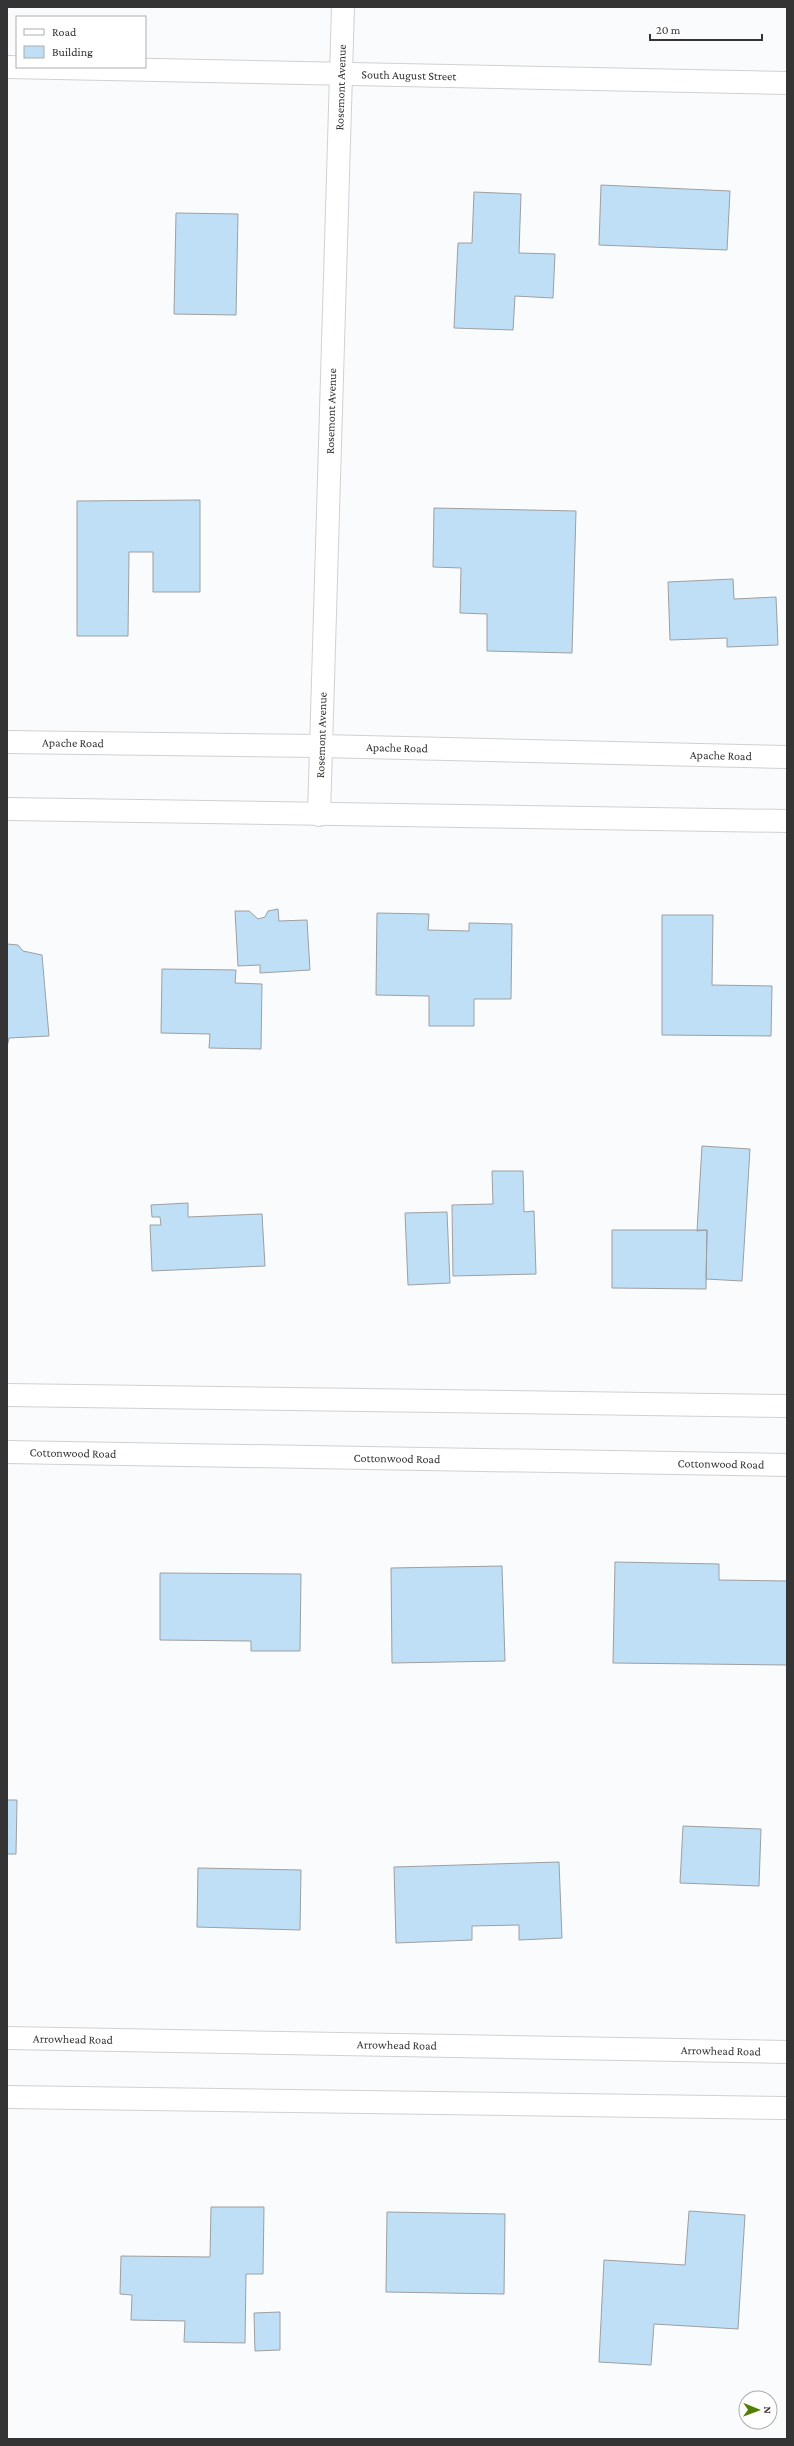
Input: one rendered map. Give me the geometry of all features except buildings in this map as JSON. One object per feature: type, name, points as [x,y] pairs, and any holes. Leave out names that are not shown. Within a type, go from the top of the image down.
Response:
[{"type":"street","name":"Rosemont Avenue","points":[[319,815],[343,7]]},
{"type":"street","name":"South August Street","points":[[63,68],[787,83]]},
{"type":"street","name":"Apache Road","points":[[7,742],[321,746],[787,757]]},
{"type":"street","points":[[7,809],[787,821]]},
{"type":"street","points":[[7,1395],[787,1406]]},
{"type":"street","name":"Cottonwood Road","points":[[7,1452],[787,1466]]},
{"type":"street","name":"Arrowhead Road","points":[[7,2038],[787,2052]]},
{"type":"street","points":[[7,2097],[787,2108]]}]
